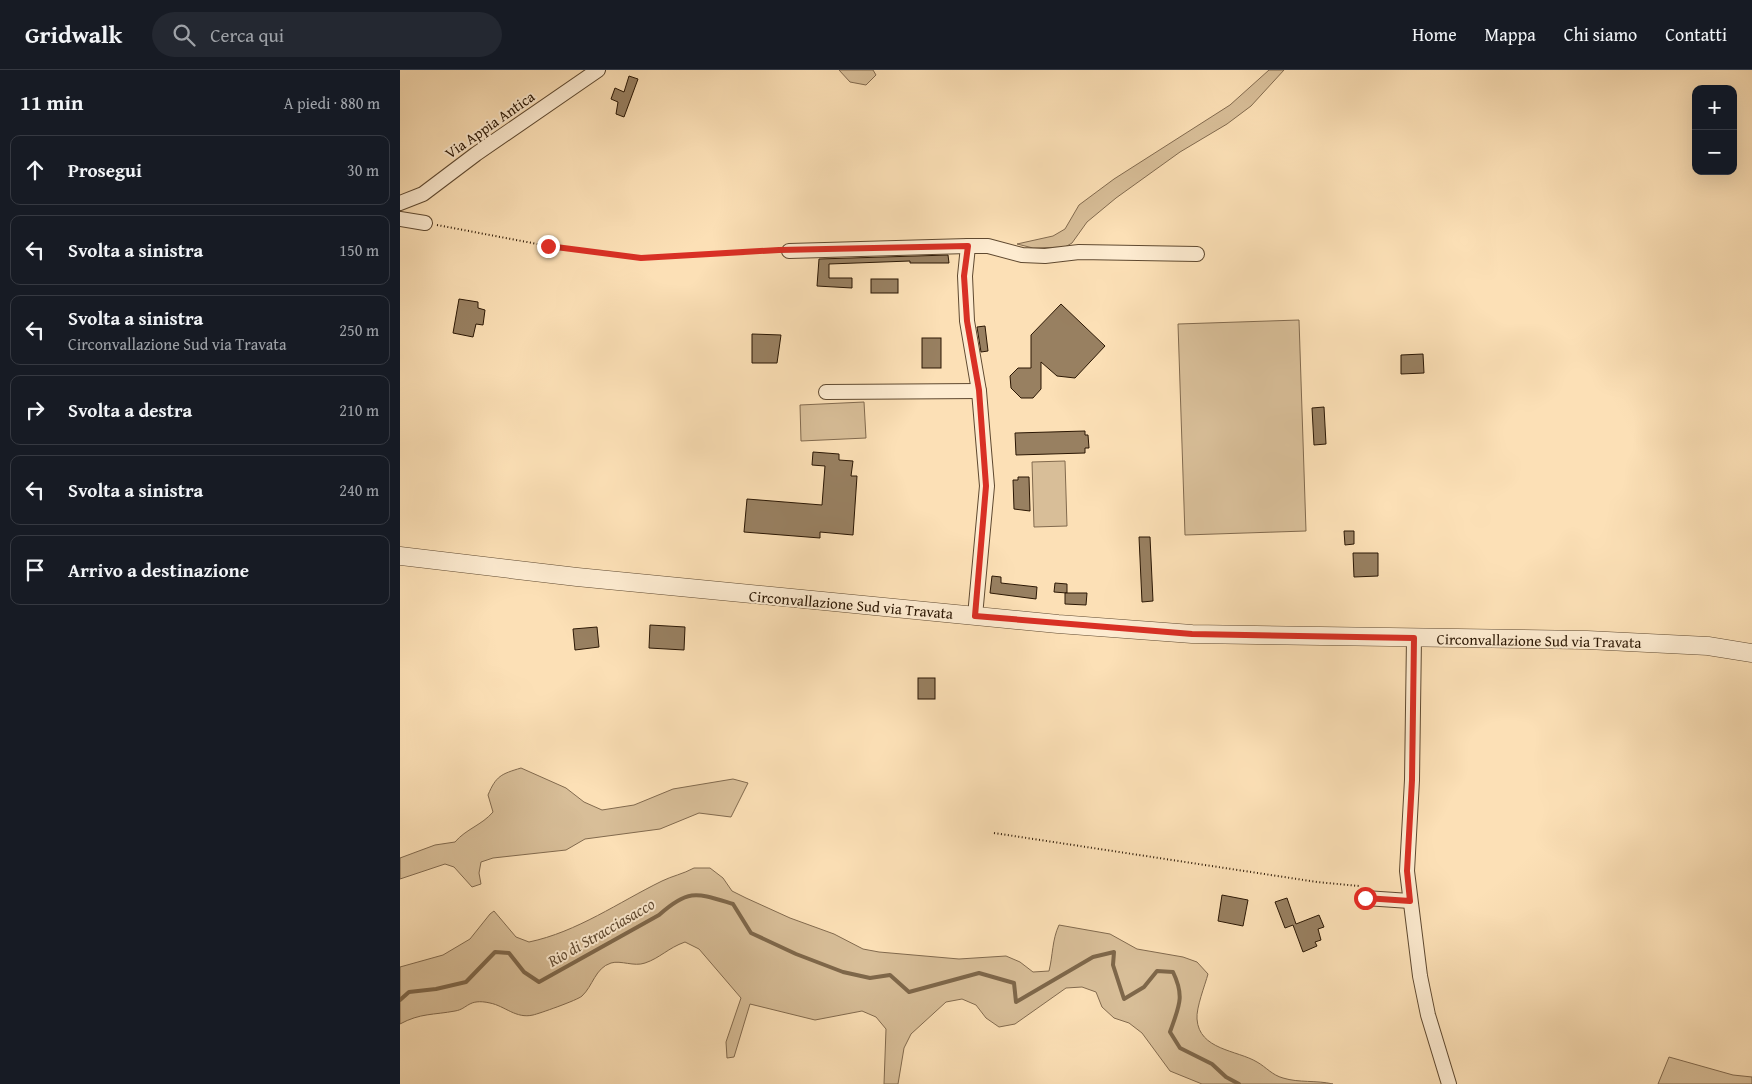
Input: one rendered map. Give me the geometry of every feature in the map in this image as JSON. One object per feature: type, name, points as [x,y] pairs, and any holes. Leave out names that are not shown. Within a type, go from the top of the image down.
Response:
[{"type":"street","name":"Via Appia Antica","points":[[400,203],[423,194],[598,70]]},
{"type":"street","points":[[400,219],[425,223]]},
{"type":"street","points":[[968,246],[964,276],[967,321],[979,390],[986,486],[975,616]]},
{"type":"street","points":[[789,251],[988,246],[1022,255],[1045,256],[1079,252],[1197,254]]},
{"type":"street","points":[[826,392],[979,390]]},
{"type":"street","name":"Circonvallazione Sud via Travata","points":[[400,556],[577,577],[975,616],[1192,634],[1587,640],[1708,646],[1752,653]]},
{"type":"street","points":[[1414,638],[1412,780],[1407,871],[1420,976],[1428,1015],[1450,1084]]},
{"type":"street","points":[[1365,893],[1410,901]]},
{"type":"path","points":[[425,223],[548,246],[641,258],[789,251]]},
{"type":"path","points":[[994,833],[1317,882],[1365,893]]},
{"type":"shaded area","points":[[839,70],[873,70],[876,75],[866,85],[850,82]]},
{"type":"shaded area","points":[[1269,70],[1284,70],[1251,106],[1227,124],[1180,152],[1116,198],[1087,222],[1072,243],[1065,247],[1033,248],[1017,244],[1053,236],[1065,229],[1079,205],[1114,179],[1230,105]]},
{"type":"shaded area","points":[[1299,320],[1306,531],[1185,535],[1178,324]]},
{"type":"shaded area","points":[[864,402],[866,438],[801,441],[800,405]]},
{"type":"shaded area","points":[[1065,461],[1067,526],[1034,527],[1032,462]]},
{"type":"shaded area","points":[[521,768],[566,788],[584,802],[602,810],[634,805],[673,789],[733,779],[748,783],[731,817],[699,813],[660,829],[585,839],[566,850],[493,858],[481,862],[479,873],[481,884],[472,887],[454,867],[445,864],[400,879],[400,858],[435,845],[455,842],[493,812],[488,795],[497,780],[504,774]]},
{"type":"shaded area","points":[[694,868],[710,868],[723,878],[732,891],[746,898],[790,918],[834,934],[863,949],[879,952],[959,959],[1006,956],[1020,962],[1033,972],[1049,971],[1059,925],[1110,934],[1137,949],[1183,957],[1197,962],[1208,974],[1197,1014],[1199,1029],[1204,1037],[1220,1048],[1257,1062],[1279,1077],[1289,1080],[1333,1084],[1202,1084],[1170,1071],[1142,1033],[1129,1023],[1114,1018],[1102,1007],[1096,992],[1082,987],[1066,988],[1015,1024],[999,1027],[986,1018],[976,1005],[962,999],[946,1002],[911,1034],[904,1048],[898,1084],[884,1084],[886,1029],[876,1017],[862,1011],[815,1020],[750,1004],[734,1057],[727,1058],[726,1042],[741,998],[699,949],[685,942],[645,963],[615,962],[606,965],[601,969],[582,996],[566,1004],[536,1014],[521,1015],[495,1005],[477,1002],[459,1010],[421,1016],[400,1024],[400,967],[443,955],[470,939],[494,911],[516,937],[529,942],[581,924],[662,881]]},
{"type":"shaded area","points":[[1669,1057],[1733,1075],[1752,1077],[1752,1084],[1658,1084]]},
{"type":"building","points":[[629,76],[638,79],[624,117],[616,114],[618,102],[611,99],[615,88],[624,92]]},
{"type":"building","points":[[948,255],[949,263],[910,263],[910,261],[829,264],[829,278],[852,278],[852,288],[817,286],[819,259]]},
{"type":"building","points":[[871,279],[898,279],[898,293],[871,293]]},
{"type":"building","points":[[459,299],[478,302],[478,308],[485,310],[483,325],[476,324],[473,337],[453,333]]},
{"type":"building","points":[[1061,304],[1105,346],[1075,378],[1057,376],[1041,362],[1041,389],[1033,398],[1021,398],[1011,388],[1010,376],[1018,368],[1031,368],[1031,335]]},
{"type":"building","points":[[985,326],[988,351],[981,352],[977,327]]},
{"type":"building","points":[[752,334],[781,335],[777,363],[752,363]]},
{"type":"building","points":[[922,338],[941,338],[941,368],[922,368]]},
{"type":"building","points":[[1423,354],[1424,373],[1401,374],[1401,355]]},
{"type":"building","points":[[1324,407],[1326,444],[1314,445],[1312,408]]},
{"type":"building","points":[[1085,431],[1085,435],[1088,435],[1089,448],[1085,448],[1085,453],[1016,455],[1015,433]]},
{"type":"building","points":[[813,452],[839,454],[839,460],[853,461],[851,476],[857,476],[853,535],[820,532],[820,538],[744,532],[747,499],[822,505],[825,466],[812,465]]},
{"type":"building","points":[[1018,477],[1029,477],[1030,511],[1014,509],[1013,480],[1018,480]]},
{"type":"building","points":[[1344,531],[1354,531],[1354,544],[1345,545]]},
{"type":"building","points":[[1139,537],[1150,537],[1153,601],[1142,602]]},
{"type":"building","points":[[1353,553],[1378,553],[1378,576],[1354,577]]},
{"type":"building","points":[[992,576],[1001,577],[1001,583],[1037,587],[1036,599],[990,593]]},
{"type":"building","points":[[1055,583],[1067,584],[1067,593],[1054,592]]},
{"type":"building","points":[[1065,593],[1087,593],[1086,605],[1065,604]]},
{"type":"building","points":[[650,625],[685,627],[684,650],[649,648]]},
{"type":"building","points":[[597,627],[599,647],[575,650],[573,629]]},
{"type":"building","points":[[918,678],[935,678],[935,699],[918,699]]},
{"type":"building","points":[[1222,895],[1248,900],[1243,926],[1218,921]]},
{"type":"building","points":[[1287,898],[1296,924],[1319,915],[1324,927],[1318,929],[1321,940],[1315,942],[1317,946],[1303,952],[1293,925],[1285,928],[1275,902]]},
{"type":"waterway","name":"Rio di Stracciasacco","points":[[400,1000],[409,992],[436,989],[466,982],[495,952],[509,953],[524,972],[539,982],[659,915],[678,900],[694,895],[710,897],[733,904],[751,933],[796,954],[843,972],[870,978],[890,975],[909,992],[979,973],[1014,983],[1016,1002],[1093,957],[1114,952],[1113,965],[1124,999],[1144,987],[1157,971],[1173,972],[1180,995],[1170,1032],[1180,1048],[1212,1064],[1226,1077],[1239,1084]]},
{"type":"route","points":[[548,246],[641,258],[779,250],[968,246],[964,276],[967,321],[979,390],[986,486],[975,616],[1192,634],[1414,638],[1412,780],[1407,871],[1410,901],[1365,898]]}]
